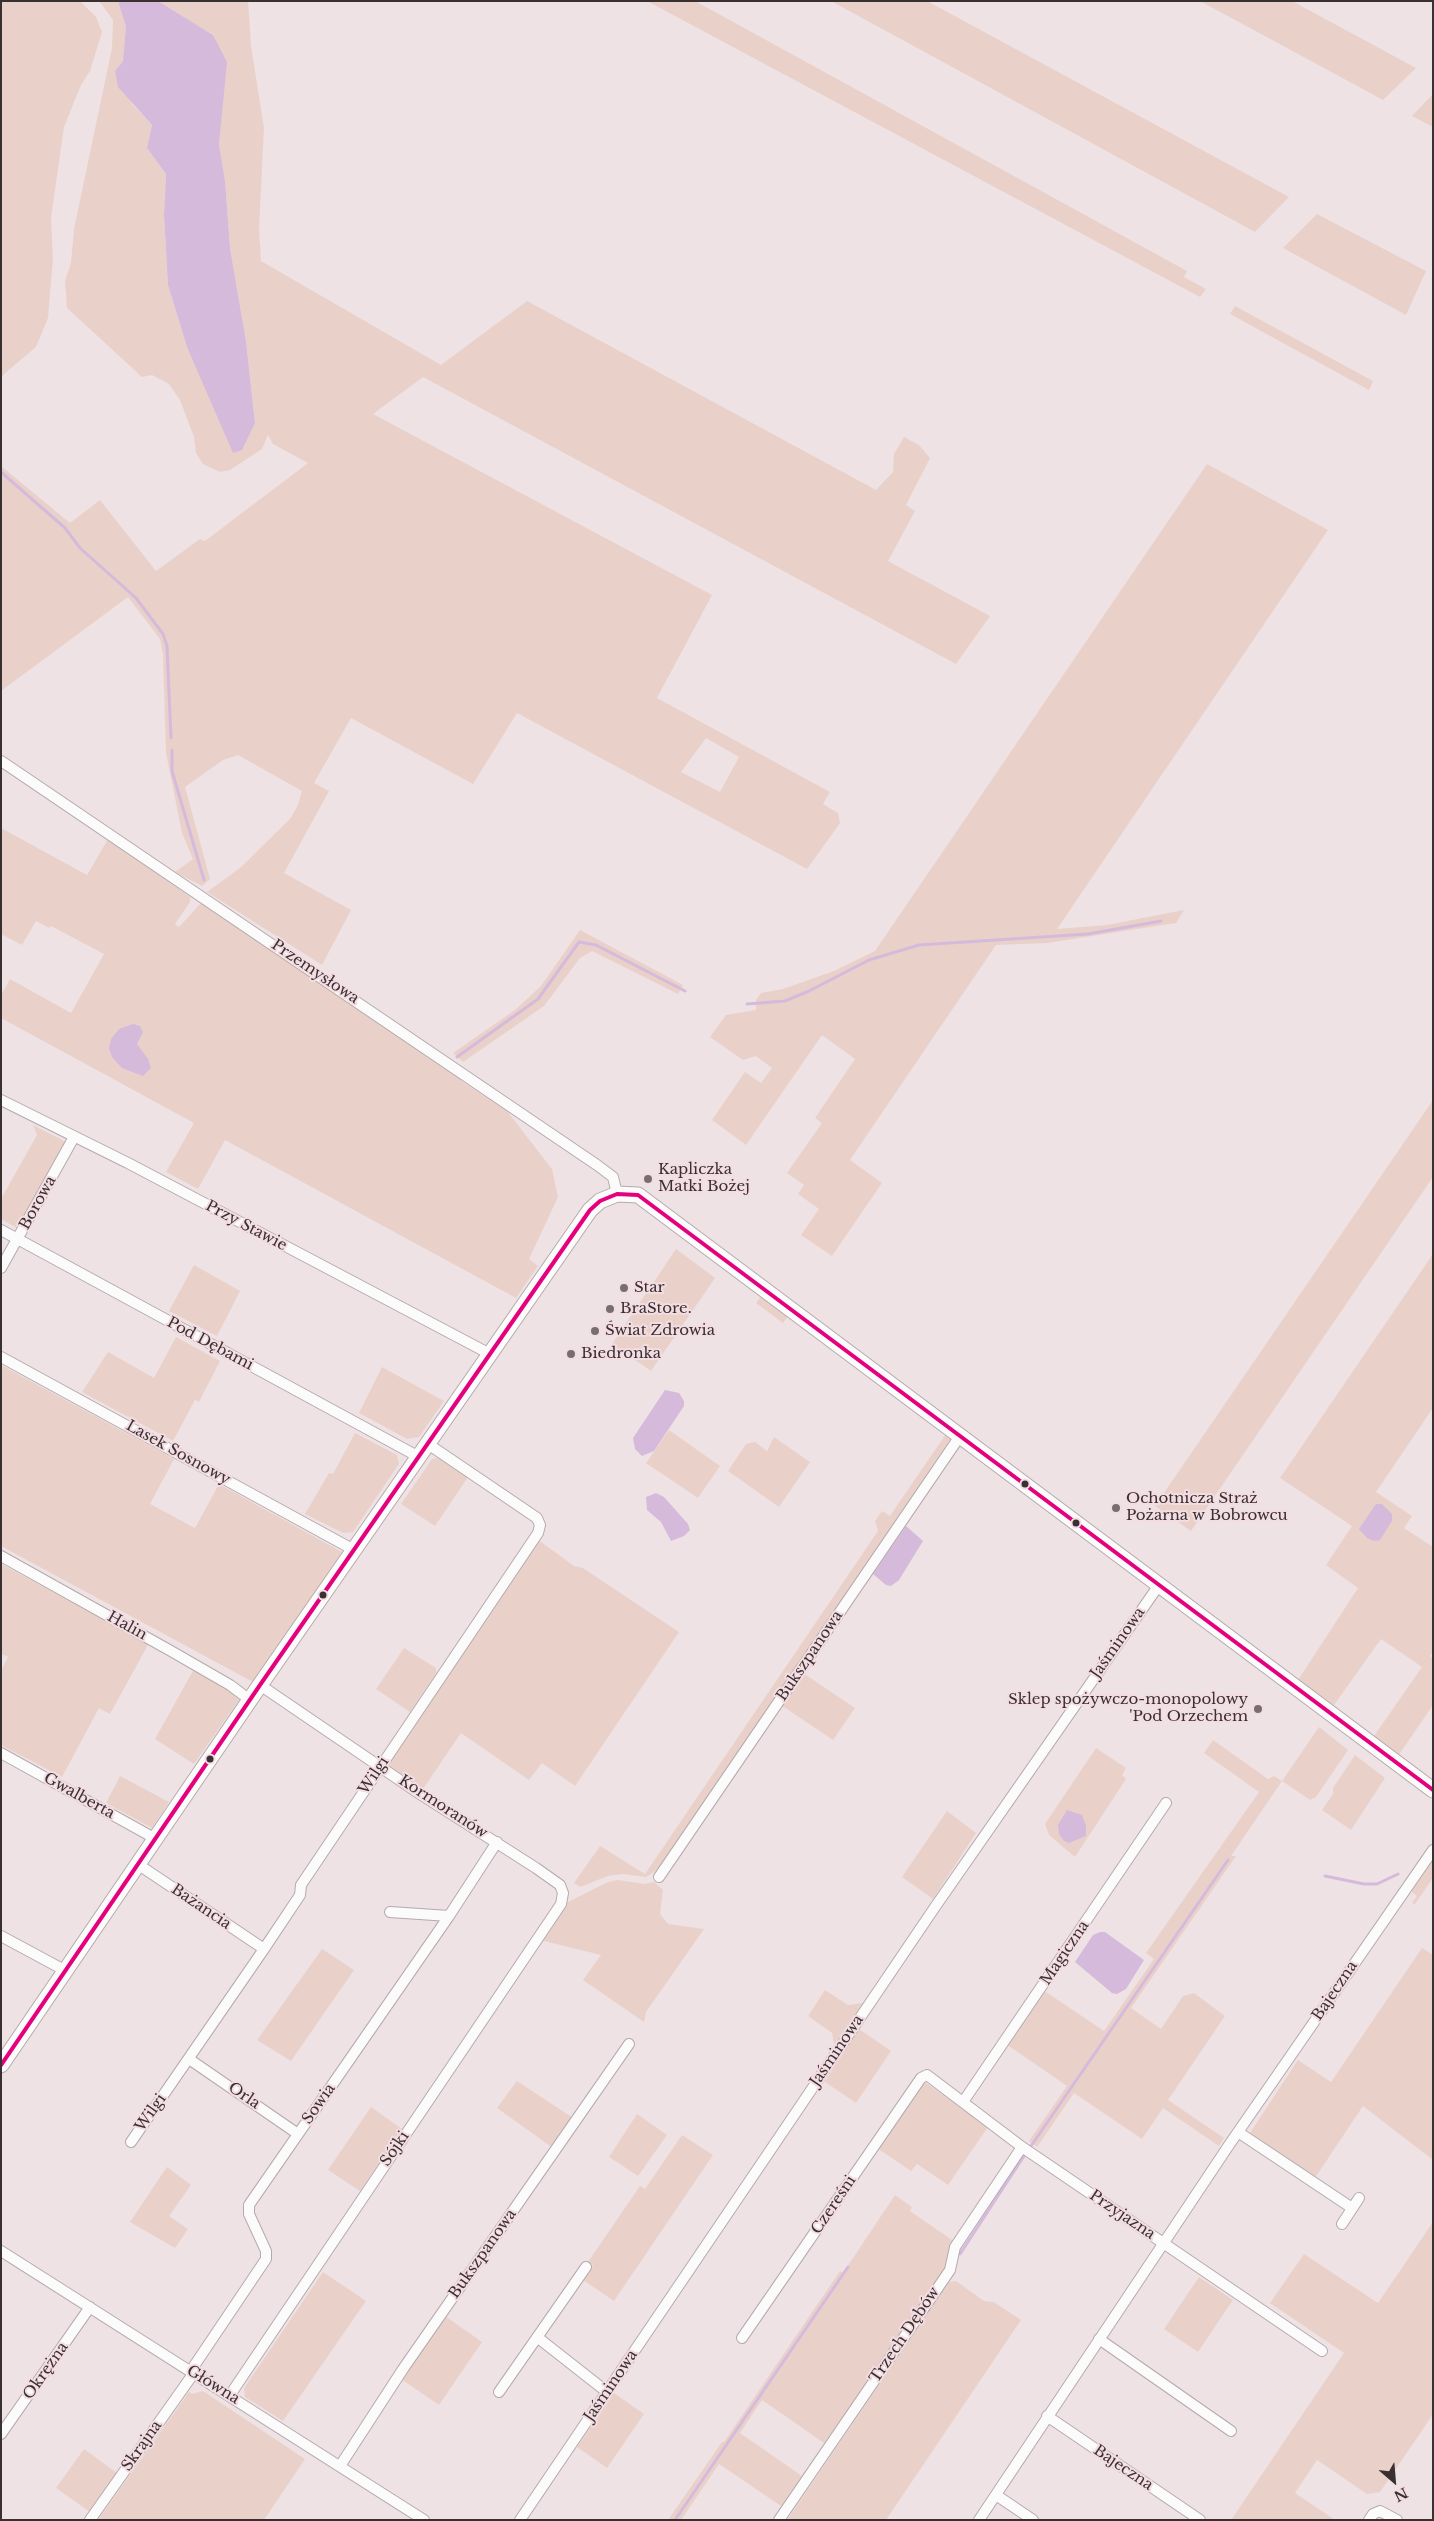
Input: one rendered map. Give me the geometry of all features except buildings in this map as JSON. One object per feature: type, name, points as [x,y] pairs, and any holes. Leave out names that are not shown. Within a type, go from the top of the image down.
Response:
[{"type":"street","name":"Przemysłowa","points":[[1,761],[583,1155],[612,1177],[617,1194]]},
{"type":"street","name":"Przy Stawie","points":[[1,1100],[128,1163],[490,1354]]},
{"type":"street","name":"Borowa","points":[[1,1268],[74,1137]]},
{"type":"street","points":[[1,2065],[260,1685],[590,1210],[600,1201],[617,1194],[638,1195],[1433,1790]]},
{"type":"street","name":"Pod Dębami","points":[[1,1230],[419,1457]]},
{"type":"street","name":"Lasek Sosnowy","points":[[1,1358],[354,1550]]},
{"type":"street","name":"Bukszpanowa","points":[[659,1877],[960,1436]]},
{"type":"street","name":"Wilgi","points":[[131,2142],[264,1949],[300,1895],[301,1884],[538,1533],[540,1525],[538,1518],[428,1444]]},
{"type":"street","name":"Halin","points":[[1,1556],[171,1650],[230,1685],[250,1700]]},
{"type":"street","name":"Jaśminowa","points":[[520,2520],[935,1907],[1159,1585]]},
{"type":"street","name":"Kormoranów","points":[[260,1685],[420,1794],[560,1884],[563,1893],[561,1904]]},
{"type":"street","name":"Gwalberta","points":[[1,1753],[156,1839]]},
{"type":"street","name":"Magiczna","points":[[963,2102],[1166,1803]]},
{"type":"street","name":"Sowia","points":[[191,2372],[266,2259],[266,2251],[249,2214],[249,2205],[449,1916],[497,1842]]},
{"type":"street","name":"Bajeczna","points":[[979,2520],[1238,2132],[1433,1850]]},
{"type":"street","name":"Bażancia","points":[[139,1865],[264,1949]]},
{"type":"street","name":"Sójki","points":[[230,2395],[561,1904]]},
{"type":"street","points":[[390,1912],[449,1916]]},
{"type":"street","points":[[1,1936],[66,1971]]},
{"type":"street","name":"Bukszpanowa","points":[[340,2466],[403,2369],[629,2044]]},
{"type":"street","name":"Orla","points":[[189,2059],[298,2134]]},
{"type":"street","name":"Przyjazna","points":[[927,2075],[1022,2147],[1322,2351]]},
{"type":"street","name":"Czereśni","points":[[742,2338],[921,2078],[927,2075]]},
{"type":"street","points":[[1238,2132],[1352,2208]]},
{"type":"street","name":"Trzech Dębów","points":[[779,2520],[950,2270],[955,2247],[1022,2147]]},
{"type":"street","points":[[1342,2224],[1359,2198]]},
{"type":"street","name":"Główna","points":[[1,2251],[424,2520]]},
{"type":"street","points":[[499,2392],[586,2267]]},
{"type":"street","name":"Okrężna","points":[[1,2434],[90,2307]]},
{"type":"street","points":[[537,2337],[607,2392]]},
{"type":"street","points":[[1099,2339],[1231,2431]]},
{"type":"street","name":"Skrajna","points":[[90,2520],[191,2377],[191,2372]]},
{"type":"street","name":"Bajeczna","points":[[1047,2416],[1200,2520]]},
{"type":"street","points":[[996,2494],[1034,2520]]},
{"type":"street","points":[[1369,2520],[1373,2514],[1380,2511],[1397,2520]]},
{"type":"shaded area","points":[[1,1],[80,1],[96,17],[102,32],[90,71],[81,85],[64,127],[51,218],[53,259],[48,318],[36,347],[4,374],[1,379]]},
{"type":"shaded area","points":[[99,1],[118,1],[126,27],[126,47],[123,61],[115,71],[133,105],[152,125],[147,148],[166,174],[164,215],[168,285],[187,347],[255,422],[246,341],[230,248],[225,181],[219,144],[221,118],[213,35],[158,1],[248,1],[251,46],[264,128],[259,229],[261,261],[441,365],[527,301],[876,490],[893,472],[894,454],[904,437],[919,445],[930,458],[906,505],[915,511],[888,561],[990,616],[956,664],[423,377],[373,414],[712,595],[657,698],[830,792],[823,804],[838,813],[840,823],[807,869],[517,713],[473,784],[351,718],[314,783],[329,791],[284,873],[351,910],[322,965],[207,892],[240,868],[290,819],[298,805],[302,791],[238,755],[223,760],[185,787],[210,879],[202,886],[175,872],[193,859],[182,833],[166,753],[163,654],[160,639],[128,597],[1,691],[1,466],[70,523],[100,500],[156,571],[200,539],[205,541],[308,463],[273,444],[268,435],[262,449],[230,470],[220,472],[203,464],[196,453],[194,437],[180,400],[169,384],[152,375],[142,377],[67,308],[65,281],[71,263],[74,229],[112,48],[113,20]],"holes":[[[706,738],[739,757],[720,792],[681,772]]]},
{"type":"shaded area","points":[[118,1],[158,1],[213,35],[227,62],[219,144],[225,181],[230,248],[246,341],[255,423],[242,450],[233,453],[187,347],[168,285],[164,215],[166,174],[147,148],[152,125],[118,87],[115,71],[123,61],[126,27]]},
{"type":"shaded area","points":[[647,1],[695,1],[1187,271],[1184,277],[1206,289],[1200,297]]},
{"type":"shaded area","points":[[831,1],[927,1],[1289,197],[1255,232]]},
{"type":"shaded area","points":[[1200,1],[1292,1],[1416,68],[1383,100]]},
{"type":"shaded area","points":[[1433,94],[1433,127],[1412,116]]},
{"type":"shaded area","points":[[1317,214],[1426,271],[1406,315],[1283,248]]},
{"type":"shaded area","points":[[1235,306],[1373,381],[1369,390],[1230,314]]},
{"type":"shaded area","points":[[1207,464],[1328,530],[1057,929],[1107,925],[1184,910],[1176,923],[1047,943],[996,945],[850,1160],[882,1183],[832,1256],[801,1235],[819,1209],[798,1194],[804,1185],[787,1173],[822,1123],[815,1118],[855,1059],[822,1035],[746,1145],[712,1120],[745,1072],[761,1083],[772,1068],[756,1056],[743,1060],[710,1037],[726,1015],[756,1010],[756,1000],[761,993],[783,989],[834,971],[875,951]]},
{"type":"shaded area","points":[[1,828],[87,875],[108,839],[190,897],[190,902],[175,924],[179,927],[202,902],[464,1077],[461,1081],[507,1111],[552,1169],[558,1197],[529,1259],[538,1266],[516,1298],[225,1140],[198,1189],[166,1172],[194,1123],[1,1018],[1,995],[10,979],[71,1013],[104,954],[51,926],[49,928],[36,921],[22,945],[1,934]]},
{"type":"shaded area","points":[[580,930],[683,985],[678,994],[592,951],[580,958],[544,1006],[463,1062],[453,1053],[515,1010],[541,986]]},
{"type":"shaded area","points":[[133,1024],[140,1026],[143,1032],[137,1044],[148,1059],[151,1068],[143,1076],[122,1068],[112,1057],[109,1048],[111,1039],[119,1029]]},
{"type":"shaded area","points":[[1433,1100],[1433,1177],[1191,1531],[1155,1506]]},
{"type":"shaded area","points":[[33,1125],[66,1142],[17,1228],[1,1219],[1,1199],[37,1135]]},
{"type":"shaded area","points":[[676,1249],[715,1278],[651,1371],[612,1344]]},
{"type":"shaded area","points":[[1433,1254],[1433,1408],[1376,1492],[1412,1516],[1404,1528],[1433,1547],[1433,1652],[1430,1656],[1433,1658],[1433,1705],[1398,1756],[1374,1736],[1422,1667],[1381,1639],[1334,1705],[1298,1680],[1358,1588],[1326,1565],[1352,1526],[1280,1478]]},
{"type":"shaded area","points":[[194,1265],[240,1291],[217,1336],[169,1311]]},
{"type":"shaded area","points":[[761,1296],[788,1316],[783,1323],[756,1303]]},
{"type":"shaded area","points":[[176,1337],[220,1361],[199,1402],[195,1400],[173,1441],[82,1392],[108,1352],[154,1378]]},
{"type":"shaded area","points":[[1,1365],[174,1459],[150,1504],[195,1528],[219,1484],[342,1552],[253,1682],[1,1546]]},
{"type":"shaded area","points":[[382,1367],[444,1401],[419,1437],[407,1439],[359,1413]]},
{"type":"shaded area","points":[[665,1390],[679,1393],[684,1401],[684,1406],[654,1451],[642,1456],[635,1449],[633,1438]]},
{"type":"shaded area","points":[[669,1430],[720,1466],[698,1498],[646,1463]]},
{"type":"shaded area","points":[[355,1433],[397,1455],[399,1464],[353,1532],[343,1533],[305,1514],[329,1473],[333,1474]]},
{"type":"shaded area","points":[[946,1434],[951,1438],[664,1861],[646,1877],[622,1874],[608,1876],[580,1887],[574,1883],[600,1846],[645,1874],[878,1531],[875,1521],[882,1511],[890,1516]]},
{"type":"shaded area","points":[[774,1437],[810,1462],[779,1507],[728,1471],[746,1444],[755,1442],[767,1451]]},
{"type":"shaded area","points":[[438,1458],[468,1477],[435,1526],[401,1504],[432,1459]]},
{"type":"shaded area","points":[[656,1493],[664,1497],[688,1524],[690,1530],[684,1536],[671,1541],[661,1522],[647,1510],[646,1497]]},
{"type":"shaded area","points":[[1376,1504],[1382,1504],[1392,1514],[1392,1521],[1380,1540],[1374,1541],[1367,1538],[1359,1529]]},
{"type":"shaded area","points":[[906,1526],[923,1541],[899,1580],[891,1586],[886,1585],[873,1574]]},
{"type":"shaded area","points":[[537,1539],[574,1566],[583,1568],[679,1632],[575,1786],[542,1763],[529,1780],[461,1733],[423,1789],[385,1763]]},
{"type":"shaded area","points":[[1,1564],[149,1643],[110,1714],[99,1708],[62,1777],[1,1745],[1,1671],[8,1657],[1,1654]]},
{"type":"shaded area","points":[[404,1648],[436,1668],[436,1673],[410,1712],[376,1689]]},
{"type":"shaded area","points":[[194,1669],[229,1689],[239,1700],[194,1764],[155,1739]]},
{"type":"shaded area","points":[[803,1673],[855,1708],[833,1740],[781,1705]]},
{"type":"shaded area","points":[[1319,1727],[1348,1750],[1316,1797],[1310,1800],[1282,1781]]},
{"type":"shaded area","points":[[1213,1740],[1268,1779],[1274,1776],[1282,1781],[1231,1856],[1236,1856],[1131,2008],[1161,2029],[1183,1996],[1194,1993],[1225,2016],[1168,2100],[1224,2138],[1219,2146],[1163,2108],[1142,2139],[1074,2093],[1037,2147],[1029,2141],[1067,2086],[1006,2044],[1043,1990],[1104,2031],[1154,1959],[1146,1953],[1259,1792],[1204,1753]]},
{"type":"shaded area","points":[[1096,1748],[1126,1768],[1122,1775],[1126,1779],[1075,1857],[1049,1835],[1045,1824]]},
{"type":"shaded area","points":[[1355,1755],[1385,1778],[1351,1830],[1322,1810],[1333,1794],[1333,1788]]},
{"type":"shaded area","points":[[120,1776],[169,1802],[152,1828],[106,1803]]},
{"type":"shaded area","points":[[1067,1810],[1082,1815],[1086,1826],[1086,1836],[1069,1843],[1064,1841],[1059,1834],[1058,1825]]},
{"type":"shaded area","points":[[947,1811],[976,1833],[933,1899],[902,1877]]},
{"type":"shaded area","points":[[1433,1856],[1433,1878],[1415,1904],[1412,1903],[1417,1896],[1410,1890]]},
{"type":"shaded area","points":[[618,1880],[645,1884],[654,1882],[663,1890],[660,1914],[668,1924],[704,1929],[646,2012],[644,2022],[583,1980],[601,1955],[540,1940],[564,1904],[608,1882]]},
{"type":"shaded area","points":[[1105,1932],[1144,1960],[1126,1989],[1117,1994],[1112,1993],[1075,1962],[1093,1935]]},
{"type":"shaded area","points":[[1422,1948],[1433,1955],[1433,2160],[1363,2106],[1315,2178],[1250,2133],[1298,2060],[1331,2082]]},
{"type":"shaded area","points":[[322,1949],[354,1970],[291,2061],[257,2040]]},
{"type":"shaded area","points":[[825,1990],[848,2005],[863,2003],[834,2044],[832,2033],[808,2016]]},
{"type":"shaded area","points":[[859,2029],[891,2051],[856,2103],[825,2082]]},
{"type":"shaded area","points":[[517,2081],[573,2118],[553,2148],[497,2108]]},
{"type":"shaded area","points":[[926,2083],[988,2127],[948,2185],[917,2164],[911,2171],[877,2148],[917,2087]]},
{"type":"shaded area","points":[[371,2107],[402,2129],[360,2191],[328,2170]]},
{"type":"shaded area","points":[[637,2114],[667,2135],[638,2176],[609,2157]]},
{"type":"shaded area","points":[[682,2135],[713,2155],[614,2301],[583,2280],[593,2265],[588,2262],[640,2186],[645,2189]]},
{"type":"shaded area","points":[[167,2167],[191,2185],[169,2216],[188,2229],[175,2248],[130,2222]]},
{"type":"shaded area","points":[[895,2195],[912,2207],[910,2211],[955,2242],[947,2269],[824,2443],[762,2400],[740,2433],[802,2476],[781,2506],[719,2464],[681,2520],[668,2520],[722,2442],[724,2442],[840,2271],[843,2273]]},
{"type":"shaded area","points":[[1433,2222],[1433,2414],[1421,2432],[1380,2492],[1367,2494],[1317,2460],[1295,2493],[1335,2520],[1231,2520],[1344,2353],[1270,2303],[1304,2254],[1378,2303]]},
{"type":"shaded area","points":[[323,2272],[366,2301],[283,2421],[245,2397],[244,2388]]},
{"type":"shaded area","points":[[1199,2277],[1233,2300],[1198,2352],[1164,2329]]},
{"type":"shaded area","points":[[956,2281],[984,2301],[994,2302],[1021,2320],[886,2520],[787,2520],[949,2282]]},
{"type":"shaded area","points":[[445,2316],[482,2342],[439,2405],[401,2379]]},
{"type":"shaded area","points":[[203,2391],[305,2459],[264,2520],[98,2520],[189,2392],[192,2394]]},
{"type":"shaded area","points":[[614,2393],[644,2414],[607,2468],[577,2447]]},
{"type":"shaded area","points":[[84,2449],[117,2473],[90,2512],[56,2488]]},
{"type":"waterway","points":[[1,472],[65,528],[80,548],[136,598],[163,634],[167,646],[171,738]]},
{"type":"waterway","points":[[172,750],[172,771],[204,880]]},
{"type":"waterway","points":[[747,1004],[785,1001],[809,991],[869,960],[919,945],[1088,934],[1161,921]]},
{"type":"waterway","points":[[457,1057],[538,999],[579,942],[596,945],[685,991]]},
{"type":"waterway","points":[[1031,2146],[1228,1860]]},
{"type":"waterway","points":[[1325,1876],[1364,1884],[1377,1884],[1398,1874]]},
{"type":"waterway","points":[[960,2254],[1024,2156]]},
{"type":"waterway","points":[[675,2520],[848,2267]]},
{"type":"transit line","points":[[1,2065],[260,1685],[590,1210],[600,1201],[617,1194],[638,1195],[1433,1790]]},
{"type":"place","name":"Kapliczka Matki Bożej","points":[[648,1179]]},
{"type":"place","name":"Star","points":[[624,1288]]},
{"type":"place","name":"BraStore.","points":[[610,1309]]},
{"type":"place","name":"Świat Zdrowia","points":[[595,1331]]},
{"type":"place","name":"Biedronka","points":[[571,1354]]},
{"type":"place","name":"Ochotnicza Straż Pożarna w Bobrowcu","points":[[1116,1508]]},
{"type":"place","name":"Sklep spożywczo-monopolowy 'Pod Orzechem","points":[[1258,1709]]}]
